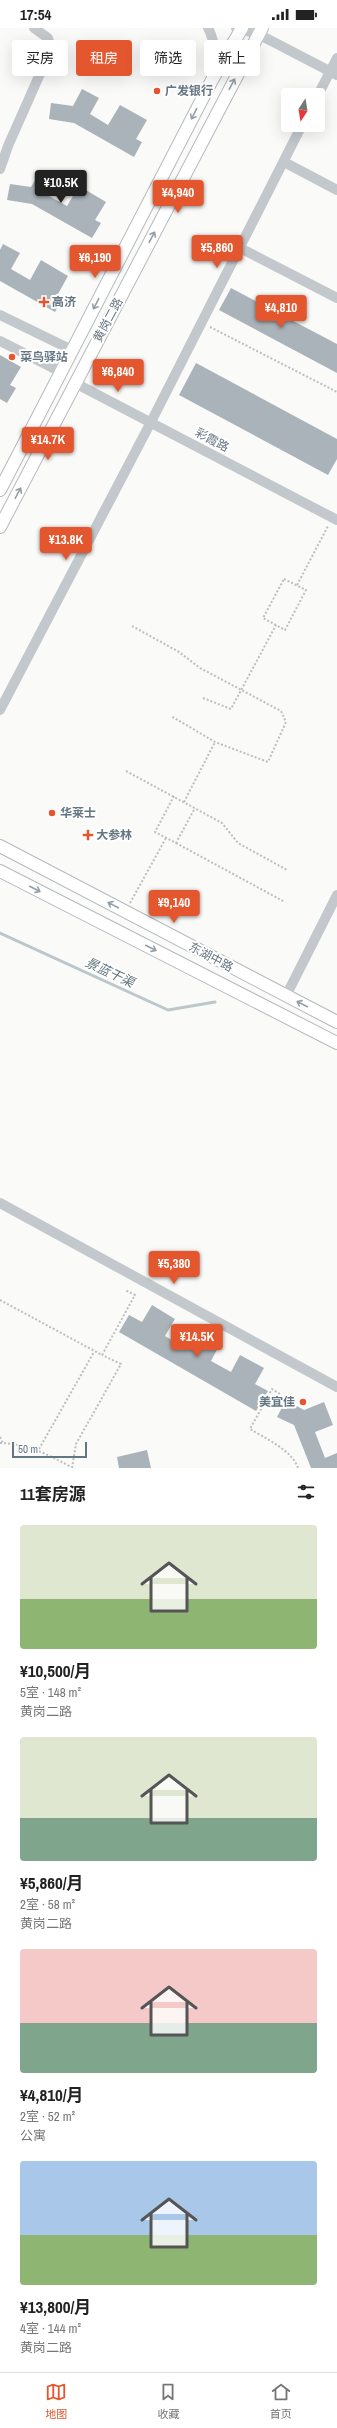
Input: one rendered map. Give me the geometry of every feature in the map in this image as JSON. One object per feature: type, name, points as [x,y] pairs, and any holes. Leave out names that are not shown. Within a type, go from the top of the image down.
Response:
[{"type":"main road","name":"黄岗二路","points":[[0,490],[239,29]]},
{"type":"main road","name":"黄岗二路","points":[[0,527],[189,166],[258,30]]},
{"type":"main road","points":[[172,157],[189,166]]},
{"type":"main road","name":"东湖中路","points":[[0,846],[337,1022]]},
{"type":"main road","name":"东湖中路","points":[[0,872],[337,1043]]},
{"type":"street","points":[[0,169],[8,146],[51,49],[48,38],[34,28]]},
{"type":"street","points":[[208,28],[213,37],[214,48],[212,80]]},
{"type":"street","points":[[239,29],[258,30],[333,73]]},
{"type":"street","points":[[323,88],[333,73],[337,58]]},
{"type":"street","points":[[0,710],[151,422],[299,132]]},
{"type":"street","points":[[284,162],[337,190]]},
{"type":"street","points":[[240,248],[337,298]]},
{"type":"street","points":[[0,315],[72,350]]},
{"type":"street","points":[[0,341],[61,372]]},
{"type":"street","name":"彩霞路","points":[[75,383],[335,519]]},
{"type":"street","points":[[286,996],[337,895]]},
{"type":"street","points":[[0,1203],[337,1387]]},
{"type":"path","points":[[202,323],[337,392]]},
{"type":"path","points":[[296,585],[335,519]]},
{"type":"path","points":[[284,579],[296,585],[306,590],[285,630],[263,618],[284,579]]},
{"type":"path","points":[[203,698],[231,709],[276,625]]},
{"type":"path","points":[[132,626],[241,690],[281,711],[286,722],[268,762],[215,742],[171,716]]},
{"type":"path","points":[[184,802],[215,742]]},
{"type":"path","points":[[126,771],[222,823],[238,843],[287,870]]},
{"type":"path","points":[[174,796],[155,832],[283,902]]},
{"type":"path","points":[[176,843],[195,808]]},
{"type":"path","points":[[126,912],[166,838]]},
{"type":"path","points":[[102,1355],[134,1295],[125,1290]]},
{"type":"path","points":[[0,1300],[94,1352],[120,1364],[76,1444],[72,1468],[38,1449],[17,1443],[0,1443]]},
{"type":"path","points":[[38,1449],[94,1352]]},
{"type":"path","points":[[280,1394],[272,1389],[250,1429],[281,1449],[296,1462],[298,1468]]},
{"type":"path","points":[[0,1437],[4,1443]]},
{"type":"building","points":[[82,89],[99,98],[90,114],[108,125],[120,105],[147,120],[136,139],[142,142],[134,157],[74,123],[49,119],[51,103],[73,106]]},
{"type":"building","points":[[41,170],[58,180],[49,196],[67,206],[79,186],[106,202],[95,220],[101,223],[92,238],[32,204],[7,200],[10,184],[31,187]]},
{"type":"building","points":[[3,244],[20,253],[11,269],[30,280],[41,260],[68,276],[58,294],[63,297],[55,312],[0,281],[0,250]]},
{"type":"building","points":[[231,288],[337,344],[337,373],[219,310]]},
{"type":"building","points":[[0,355],[21,367],[10,385],[16,388],[7,403],[0,399]]},
{"type":"building","points":[[196,363],[337,439],[337,459],[328,475],[179,395]]},
{"type":"building","points":[[152,1305],[175,1319],[165,1336],[185,1348],[196,1330],[220,1344],[211,1361],[231,1372],[240,1355],[264,1368],[255,1384],[268,1391],[256,1411],[119,1332],[129,1315],[142,1322]]},
{"type":"building","points":[[286,1400],[304,1410],[324,1402],[333,1425],[315,1432],[325,1458],[337,1453],[337,1468],[311,1468],[294,1425],[277,1417]]},
{"type":"building","points":[[147,1450],[151,1468],[119,1468],[117,1457]]},
{"type":"waterway","name":"景蓝干渠","points":[[0,933],[168,1010],[215,1002]]},
{"type":"place","name":"广发银行","points":[[157,91]]},
{"type":"place","name":"高济","points":[[44,302]]},
{"type":"place","name":"菜鸟驿站","points":[[12,357]]},
{"type":"place","name":"华莱士","points":[[52,813]]},
{"type":"place","name":"大参林","points":[[88,835]]},
{"type":"place","name":"美宜佳","points":[[303,1402]]}]
